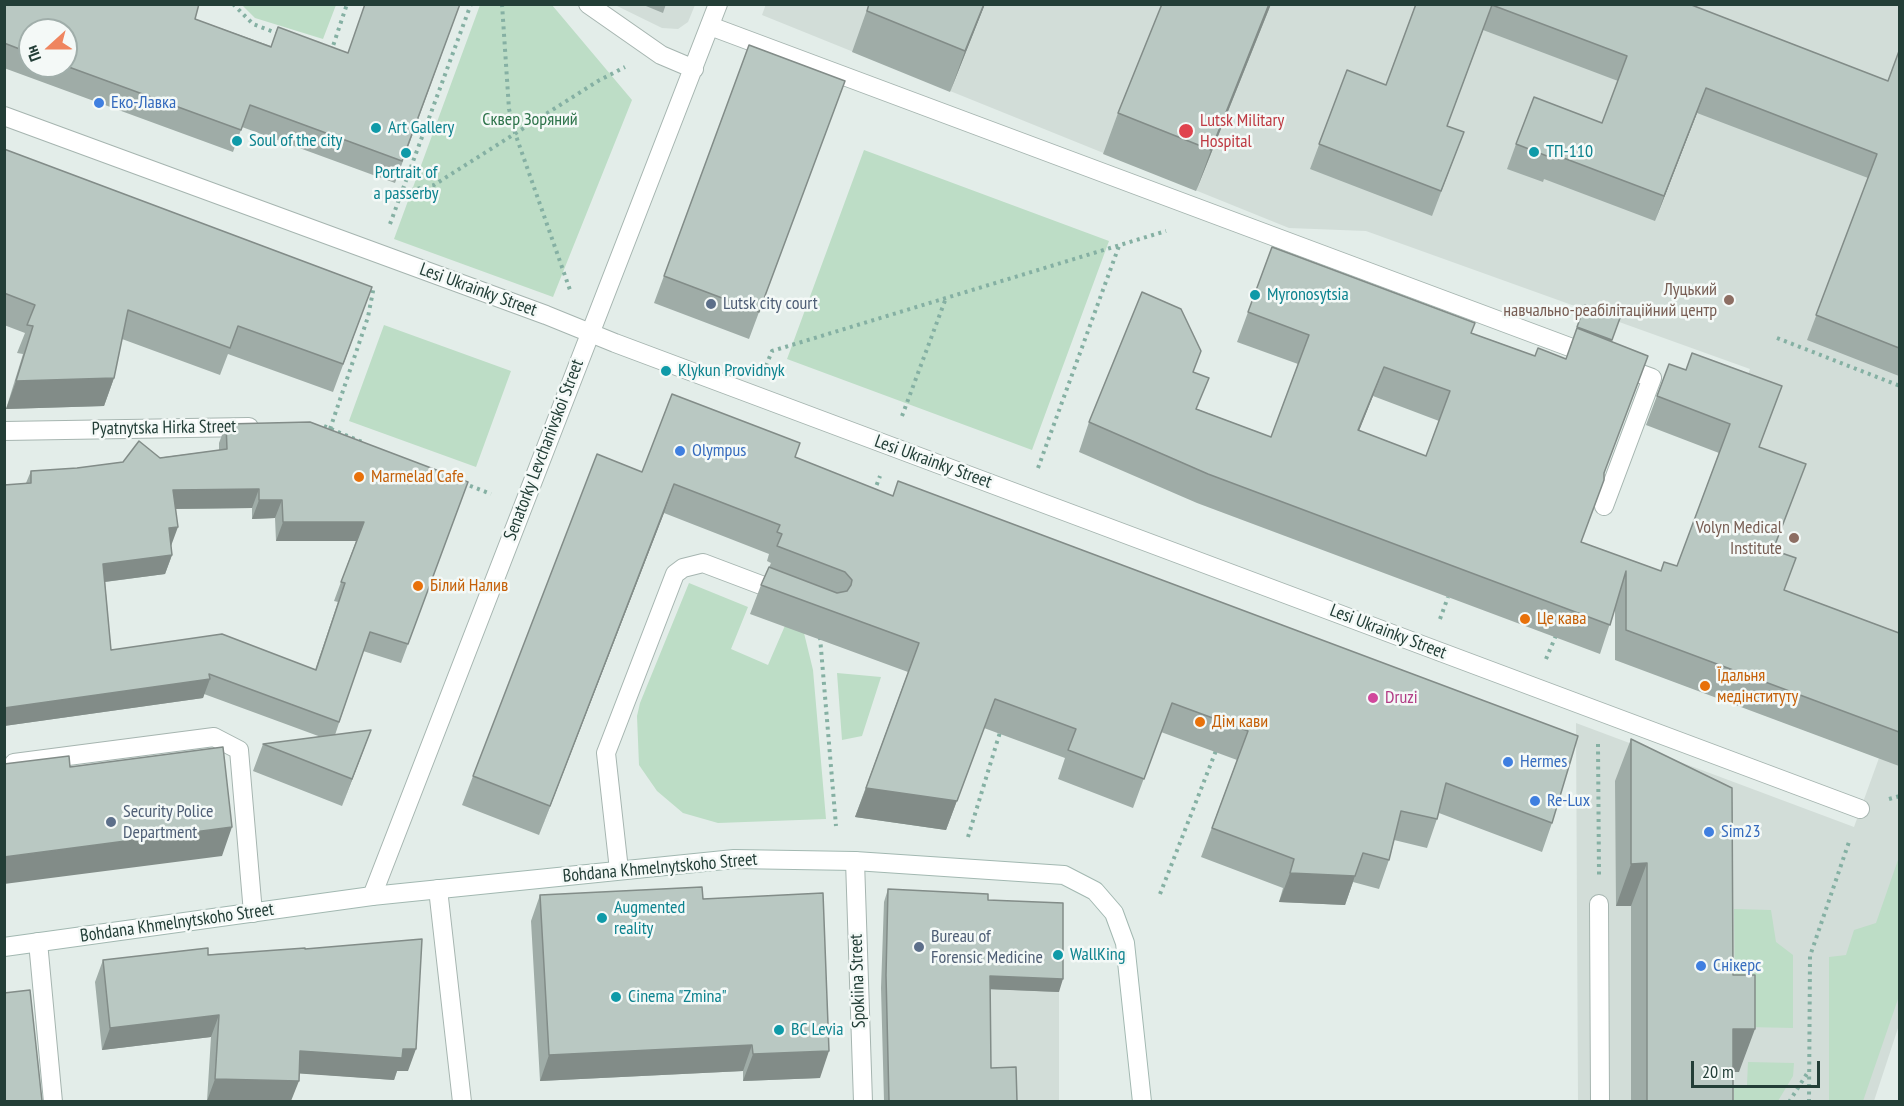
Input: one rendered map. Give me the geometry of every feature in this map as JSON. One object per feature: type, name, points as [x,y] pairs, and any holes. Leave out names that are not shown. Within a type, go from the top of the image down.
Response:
[{"type":"street","points":[[588,4],[661,55],[694,69]]},
{"type":"street","name":"Senatorky Levchanivskoi Street","points":[[372,896],[718,4]]},
{"type":"street","points":[[710,26],[1652,378],[1605,506]]},
{"type":"street","name":"Lesi Ukrainky Street","points":[[4,116],[535,311],[1860,809]]},
{"type":"street","name":"Pyatnytska Hirka Street","points":[[4,431],[265,427]]},
{"type":"street","points":[[619,870],[606,753],[675,574],[683,568],[703,563],[798,599]]},
{"type":"street","points":[[14,763],[214,737],[239,750],[253,913]]},
{"type":"street","name":"Bohdana Khmelnytskoho Street","points":[[4,947],[372,896],[734,859],[855,861],[1064,875],[1095,891],[1114,913],[1125,943],[1142,1101]]},
{"type":"street","name":"Spokiina Street","points":[[855,861],[863,1101]]},
{"type":"street","points":[[438,889],[462,1101]]},
{"type":"street","points":[[1599,904],[1600,1101]]},
{"type":"street","points":[[38,942],[53,1101]]},
{"type":"path","points":[[233,4],[254,24],[286,36]]},
{"type":"path","points":[[330,52],[348,4]]},
{"type":"path","points":[[330,429],[368,317],[379,254],[471,4]]},
{"type":"path","points":[[502,4],[509,109],[515,133],[571,291]]},
{"type":"path","points":[[402,193],[434,185],[612,72]]},
{"type":"path","points":[[772,351],[1215,216]]},
{"type":"path","points":[[1027,497],[1119,246]]},
{"type":"path","points":[[870,501],[946,298]]},
{"type":"path","points":[[1777,338],[1899,387]]},
{"type":"path","points":[[324,426],[364,442]]},
{"type":"path","points":[[453,478],[491,494]]},
{"type":"path","points":[[1535,687],[1559,626]]},
{"type":"path","points":[[823,630],[819,640],[836,826]]},
{"type":"path","points":[[1598,710],[1599,904]]},
{"type":"path","points":[[967,840],[1002,728]]},
{"type":"path","points":[[1160,894],[1219,743]]},
{"type":"path","points":[[1809,1101],[1810,956],[1860,809]]},
{"type":"path","points":[[1789,1101],[1809,1071]]},
{"type":"shaded area","points":[[766,4],[1899,5],[1900,1022],[1874,1101],[1578,1101],[1576,723],[1854,827],[1879,758],[1646,671],[1678,584],[1672,581],[1750,369],[1366,231],[1289,228],[762,15]]},
{"type":"shaded area","points":[[615,5],[695,5],[688,22],[678,29],[662,28]]},
{"type":"shaded area","points":[[984,907],[1059,992],[1059,1101],[988,1101]]},
{"type":"green space","points":[[242,5],[336,5],[323,39],[255,18]]},
{"type":"green space","name":"Сквер Зоряний","points":[[480,5],[552,5],[632,100],[553,297],[394,239]]},
{"type":"green space","points":[[864,150],[1109,241],[1032,450],[787,359]]},
{"type":"green space","points":[[384,325],[511,371],[476,467],[349,421]]},
{"type":"green space","points":[[689,583],[748,607],[731,649],[768,665],[787,621],[804,633],[813,670],[826,819],[718,823],[683,813],[657,791],[639,765],[637,716],[640,703]]},
{"type":"green space","points":[[837,673],[881,677],[862,736],[842,740]]},
{"type":"green space","points":[[1899,857],[1899,996],[1863,1101],[1829,1101],[1829,957],[1846,955],[1854,930],[1876,923]]},
{"type":"green space","points":[[1734,909],[1771,910],[1776,942],[1793,955],[1793,1028],[1748,1027],[1735,1003]]},
{"type":"green space","points":[[1748,1062],[1794,1063],[1793,1076],[1778,1101],[1734,1101],[1734,1085],[1747,1085]]},
{"type":"building","points":[[4,4],[199,4],[195,19],[271,47],[278,27],[348,53],[365,4],[460,4],[402,161],[250,105],[241,130],[78,70],[78,18],[18,18],[18,48],[4,43]]},
{"type":"building","points":[[869,4],[984,4],[965,51],[867,11]]},
{"type":"building","points":[[1162,4],[1269,4],[1211,150],[1118,113]]},
{"type":"building","points":[[1416,4],[1689,4],[1888,81],[1899,51],[1899,348],[1816,315],[1877,154],[1706,88],[1664,196],[1553,154],[1552,158],[1516,144],[1534,97],[1602,123],[1627,56],[1492,5],[1447,126],[1464,132],[1441,191],[1319,144],[1347,70],[1386,85]]},
{"type":"building","points":[[749,45],[845,81],[759,312],[664,276]]},
{"type":"building","points":[[4,149],[372,287],[343,364],[238,326],[230,348],[128,310],[114,378],[16,381],[33,326],[27,325],[35,305],[4,293]]},
{"type":"building","points":[[1272,247],[1475,323],[1471,333],[1535,356],[1538,348],[1566,359],[1577,328],[1648,356],[1581,542],[1661,571],[1664,562],[1677,566],[1730,424],[1657,396],[1669,364],[1686,370],[1692,353],[1782,386],[1759,447],[1806,464],[1773,550],[1796,558],[1784,590],[1899,633],[1899,732],[1626,630],[1626,571],[1610,625],[1208,474],[1089,422],[1142,292],[1181,309],[1201,351],[1193,372],[1209,378],[1196,409],[1271,437],[1309,335],[1248,312]],"holes":[[[1384,367],[1450,391],[1426,456],[1358,430]]]},
{"type":"building","points":[[1585,305],[1620,318],[1612,340],[1577,327]]},
{"type":"building","points":[[672,394],[800,443],[795,457],[893,496],[898,481],[1578,736],[1552,823],[1446,783],[1437,819],[1401,811],[1389,860],[1363,853],[1355,876],[1290,873],[1294,859],[1212,828],[1248,731],[1172,703],[1144,779],[1068,750],[1076,729],[995,699],[957,801],[866,788],[919,643],[761,585],[769,567],[837,593],[847,591],[852,580],[845,572],[777,546],[782,534],[777,532],[780,525],[674,484],[550,806],[473,776],[597,454],[642,472]]},
{"type":"building","points":[[310,422],[468,482],[408,644],[370,632],[339,722],[209,674],[210,679],[4,708],[4,485],[31,483],[31,471],[123,462],[139,441],[160,458],[227,449],[226,424]],"holes":[[[259,489],[259,500],[282,500],[283,522],[364,522],[341,582],[345,583],[316,670],[222,634],[111,650],[103,564],[172,555],[169,528],[178,527],[173,490]]]},
{"type":"building","points":[[371,730],[352,779],[263,744]]},
{"type":"building","points":[[1631,739],[1732,788],[1733,975],[1755,975],[1755,1029],[1733,1029],[1733,1101],[1647,1101],[1647,863],[1631,864]]},
{"type":"building","name":"Security Police Department","points":[[223,747],[232,827],[4,857],[4,764],[69,756],[70,767]]},
{"type":"building","points":[[702,887],[703,899],[823,893],[829,1051],[753,1054],[752,1045],[549,1055],[540,895]]},
{"type":"building","points":[[888,889],[988,894],[988,900],[1063,903],[1063,979],[990,976],[991,1068],[1016,1067],[1017,1101],[889,1101],[886,975]]},
{"type":"building","points":[[422,939],[416,1049],[403,1049],[402,1058],[300,1051],[299,1081],[215,1079],[219,1015],[110,1028],[103,960],[208,948],[208,955]]},
{"type":"building","points":[[30,990],[42,1101],[4,1101],[4,993]]},
{"type":"place","name":"Еко-Лавка","points":[[99,103]]},
{"type":"place","name":"Art Gallery","points":[[376,128]]},
{"type":"place","name":"Lutsk Military Hospital","points":[[1186,131]]},
{"type":"place","name":"Soul of the city","points":[[237,141]]},
{"type":"place","name":"ТП-110","points":[[1534,152]]},
{"type":"place","name":"Portrait of a passerby","points":[[406,153]]},
{"type":"place","name":"Myronosytsia","points":[[1255,295]]},
{"type":"place","name":"Луцький навчально-реабілітаційний центр","points":[[1729,300]]},
{"type":"place","name":"Lutsk city court","points":[[711,304]]},
{"type":"place","name":"Klykun Providnyk","points":[[666,371]]},
{"type":"place","name":"Olympus","points":[[680,451]]},
{"type":"place","name":"Marmelad Cafe","points":[[359,477]]},
{"type":"place","name":"Volyn Medical Institute","points":[[1794,538]]},
{"type":"place","name":"Білий Налив","points":[[418,586]]},
{"type":"place","name":"Це кава","points":[[1525,619]]},
{"type":"place","name":"Їдальня медінституту","points":[[1705,686]]},
{"type":"place","name":"Druzi","points":[[1373,698]]},
{"type":"place","name":"Дім кави","points":[[1200,722]]},
{"type":"place","name":"Hermes","points":[[1508,762]]},
{"type":"place","name":"Re-Lux","points":[[1535,801]]},
{"type":"place","name":"Security Police Department","points":[[111,822]]},
{"type":"place","name":"Sim23","points":[[1709,832]]},
{"type":"place","name":"Augmented reality","points":[[602,918]]},
{"type":"place","name":"Bureau of Forensic Medicine","points":[[919,947]]},
{"type":"place","name":"WallKing","points":[[1058,955]]},
{"type":"place","name":"Снікерс","points":[[1701,966]]},
{"type":"place","name":"Cinema \"Zmina\"","points":[[616,997]]},
{"type":"place","name":"BC Levia","points":[[779,1030]]}]
